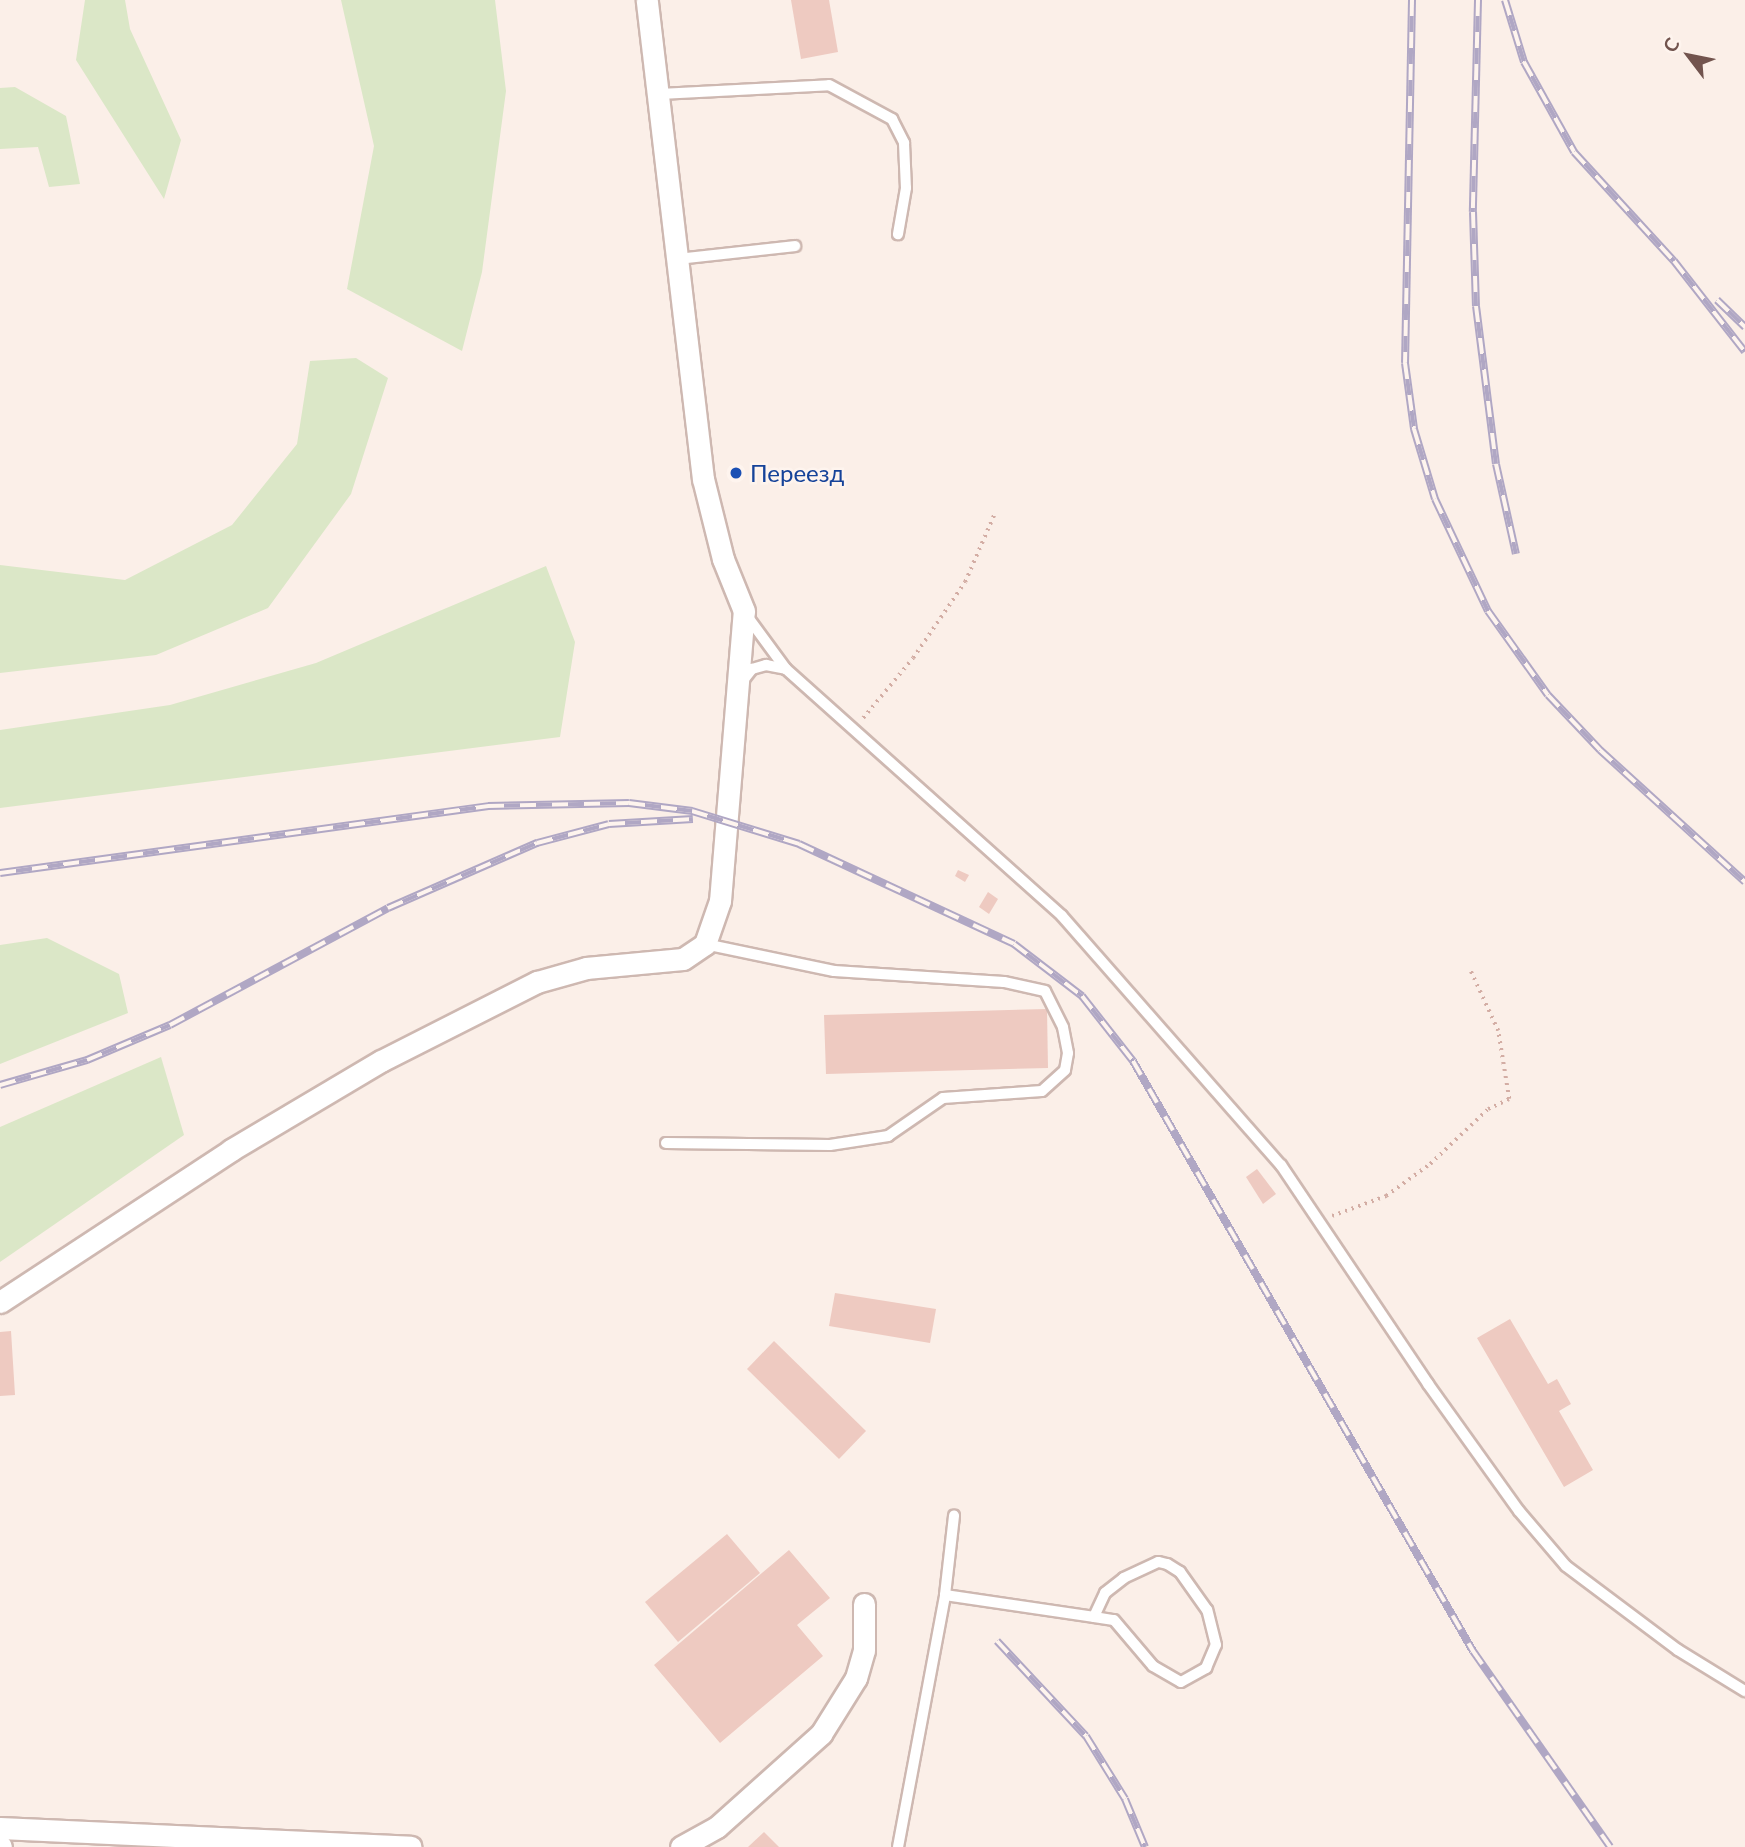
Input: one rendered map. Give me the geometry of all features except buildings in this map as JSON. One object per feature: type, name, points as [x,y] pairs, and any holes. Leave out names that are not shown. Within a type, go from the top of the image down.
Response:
[{"type":"street","points":[[4,1296],[231,1150],[381,1061],[489,1006],[558,975],[621,963],[683,959],[705,944],[720,901],[744,611],[723,559],[703,479],[647,0]]},
{"type":"street","points":[[681,1847],[717,1827],[821,1734],[856,1678],[864,1650],[864,1604]]},
{"type":"street","points":[[0,1828],[411,1847]]},
{"type":"lane","points":[[660,94],[829,85],[892,119],[904,143],[906,188],[898,234]]},
{"type":"lane","points":[[678,259],[795,246]]},
{"type":"lane","points":[[744,611],[786,669],[1062,916],[1281,1165],[1465,1437],[1519,1511],[1566,1566],[1678,1650],[1745,1691]]},
{"type":"lane","points":[[738,687],[752,669],[766,665],[786,669]]},
{"type":"lane","points":[[666,1143],[830,1145],[888,1136],[943,1098],[1042,1091],[1065,1070],[1068,1053],[1063,1027],[1058,1009],[1045,991],[1004,982],[834,971],[705,944]]},
{"type":"lane","points":[[898,1847],[945,1595],[954,1516]]},
{"type":"lane","points":[[945,1595],[1094,1617],[1123,1627],[1153,1666],[1181,1682],[1206,1668],[1216,1645],[1207,1610],[1180,1572],[1167,1564],[1139,1569],[1105,1593],[1094,1617]]},
{"type":"path","points":[[851,727],[872,710],[965,582],[994,515]]},
{"type":"path","points":[[1319,1221],[1386,1196],[1430,1164],[1488,1109],[1510,1099],[1498,1031],[1470,970]]},
{"type":"green space","points":[[85,0],[125,0],[130,29],[181,140],[164,199],[76,60]]},
{"type":"green space","points":[[341,0],[495,0],[506,91],[482,272],[462,351],[347,289],[374,146]]},
{"type":"green space","points":[[15,87],[66,116],[80,184],[49,187],[38,147],[0,149],[0,88]]},
{"type":"green space","points":[[356,358],[388,378],[351,494],[268,608],[156,655],[0,673],[0,565],[125,580],[232,525],[297,444],[310,361]]},
{"type":"green space","points":[[546,566],[575,642],[560,737],[0,808],[0,730],[170,705],[316,663]]},
{"type":"green space","points":[[47,938],[119,974],[128,1013],[0,1064],[0,945]]},
{"type":"green space","points":[[161,1057],[184,1135],[0,1262],[0,1127]]},
{"type":"railway","points":[[1412,0],[1405,363],[1414,429],[1435,499],[1488,611],[1548,695],[1600,750],[1745,882]]},
{"type":"railway","points":[[1478,0],[1473,212],[1476,306],[1496,464],[1516,554]]},
{"type":"railway","points":[[1505,0],[1524,62],[1574,152],[1674,261],[1745,352]]},
{"type":"railway","points":[[1717,300],[1745,327]]},
{"type":"railway","points":[[0,873],[488,806],[629,803],[692,811],[799,844],[1014,944],[1082,996],[1133,1061],[1473,1651],[1610,1847]]},
{"type":"railway","points":[[0,1085],[87,1060],[170,1025],[388,908],[537,843],[609,824],[693,819]]},
{"type":"railway","points":[[997,1641],[1086,1736],[1125,1799],[1145,1847]]},
{"type":"place","name":"Переезд","points":[[736,473]]}]
